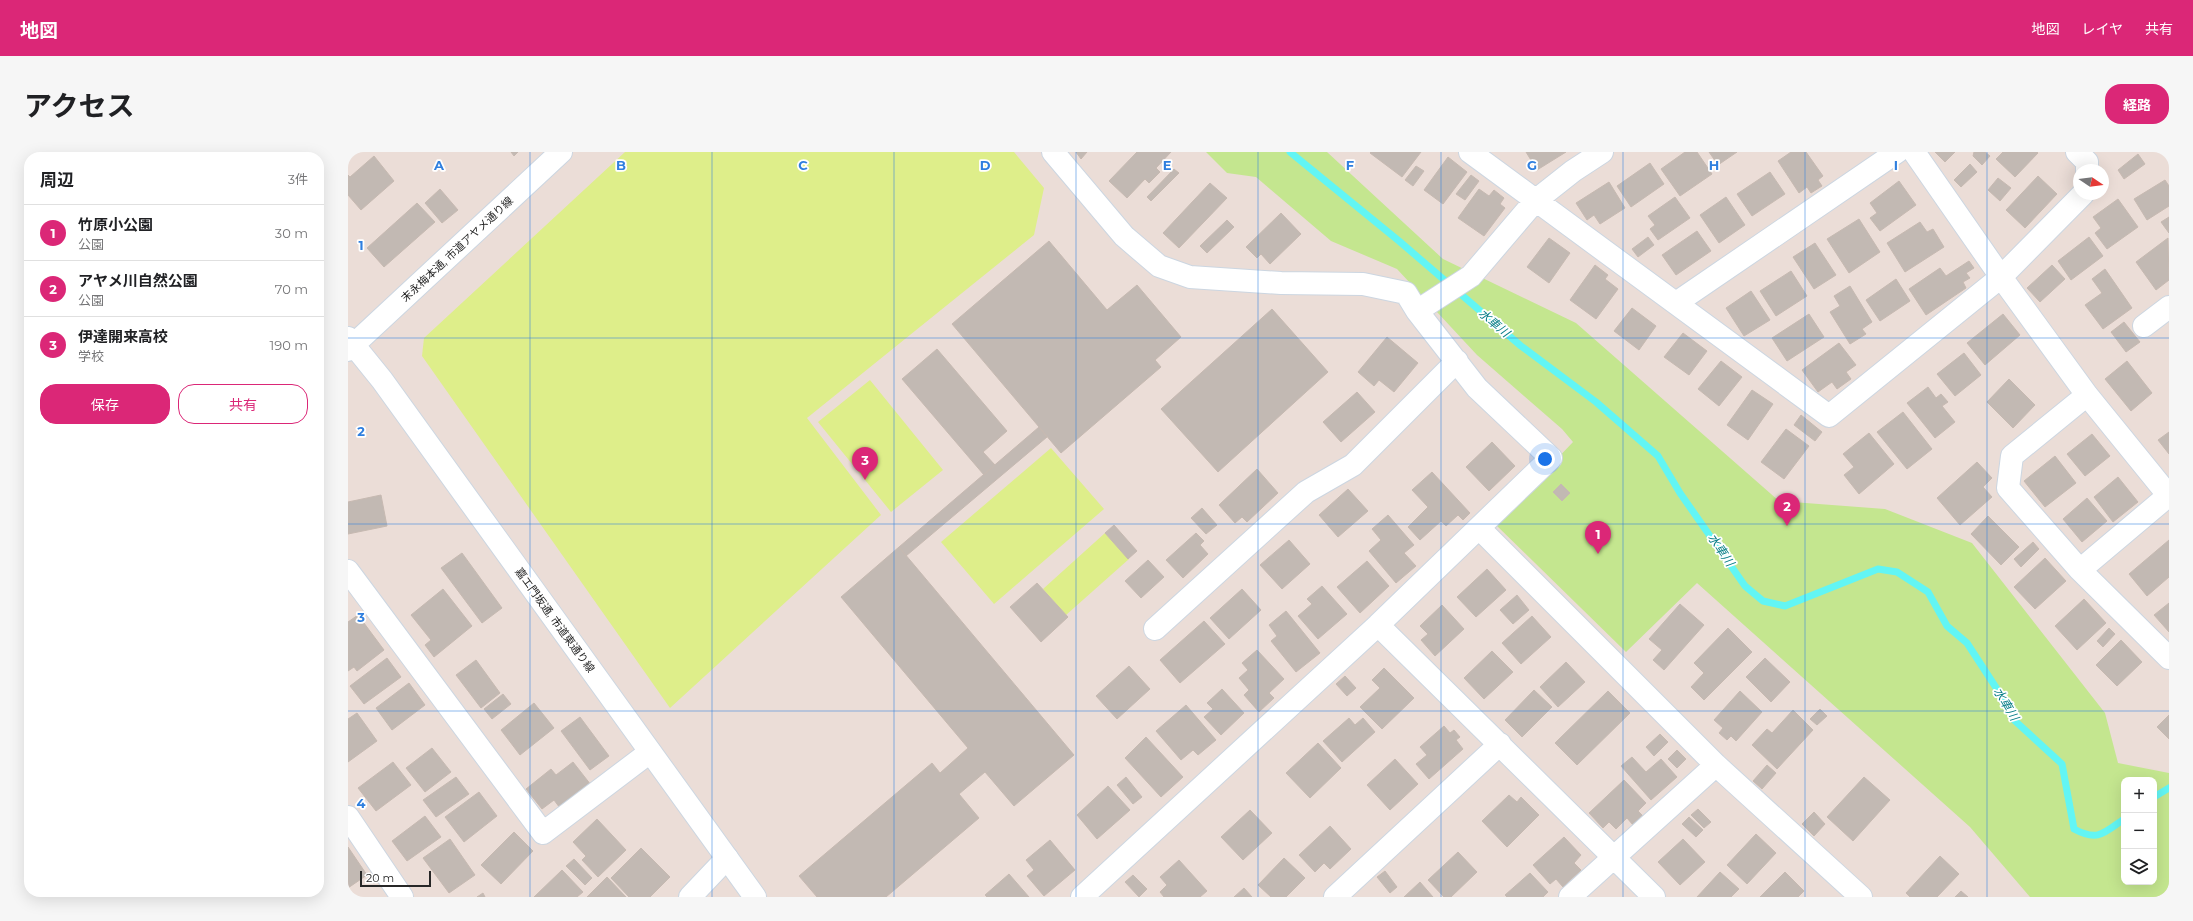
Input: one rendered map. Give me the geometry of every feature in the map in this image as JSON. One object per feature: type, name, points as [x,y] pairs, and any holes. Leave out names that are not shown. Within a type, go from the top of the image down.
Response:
[{"type":"street","name":"末永梅本通, 市道アヤメ通り線","points":[[350,344],[561,152]]},
{"type":"street","points":[[1053,152],[1124,236],[1159,266],[1190,277],[1281,283],[1363,284],[1406,293],[1417,311],[1477,388],[1551,458],[1480,529],[1378,625],[1082,897]]},
{"type":"street","points":[[1470,152],[1829,416],[2001,278],[2077,200]]},
{"type":"street","points":[[1417,311],[1471,276],[1535,201],[1573,171],[1602,152]]},
{"type":"street","points":[[1676,303],[1897,152]]},
{"type":"street","points":[[1914,152],[2001,278],[2087,395],[2169,495],[2080,570]]},
{"type":"street","points":[[2077,152],[2087,162],[2087,164]]},
{"type":"street","points":[[2144,326],[2169,307]]},
{"type":"street","name":"嘉エ門坂通, 市道東通り線","points":[[350,344],[382,380],[754,897]]},
{"type":"street","points":[[1155,629],[1306,492],[1353,465],[1457,361]]},
{"type":"street","points":[[2087,395],[2012,456],[2008,488],[2080,570],[2169,658]]},
{"type":"street","points":[[1480,529],[1716,765],[1861,897]]},
{"type":"street","points":[[348,571],[543,833],[650,752]]},
{"type":"street","points":[[1378,625],[1654,897]]},
{"type":"street","points":[[1335,897],[1500,744]]},
{"type":"street","points":[[1570,897],[1716,765]]},
{"type":"street","points":[[348,817],[402,897]]},
{"type":"street","points":[[690,897],[727,858]]},
{"type":"green space","points":[[625,152],[1014,152],[1044,188],[1034,235],[807,418],[881,515],[670,708],[422,356],[424,338]]},
{"type":"green space","points":[[1206,152],[1327,152],[1443,259],[1576,323],[1779,501],[1885,509],[1972,543],[2105,713],[2118,763],[2169,773],[2169,897],[2030,897],[1970,827],[1697,583],[1626,652],[1495,524],[1573,442],[1562,429],[1477,355],[1397,269],[1331,241],[1256,177],[1227,173]]},
{"type":"green space","points":[[870,380],[943,470],[891,512],[818,422]]},
{"type":"green space","points":[[1051,448],[1104,509],[994,604],[941,542]]},
{"type":"green space","points":[[1105,533],[1129,559],[1066,615],[1043,589]]},
{"type":"building","points":[[511,152],[518,152],[514,156]]},
{"type":"building","points":[[1076,152],[1087,152],[1081,159]]},
{"type":"building","points":[[1137,152],[1171,152],[1156,168],[1160,172],[1149,183],[1145,179],[1127,198],[1109,181]]},
{"type":"building","points":[[1421,152],[1402,177],[1370,153]]},
{"type":"building","points":[[1526,152],[1566,152],[1537,170]]},
{"type":"building","points":[[1685,152],[1697,152],[1712,174],[1680,196],[1661,169]]},
{"type":"building","points":[[1709,152],[1737,152],[1718,165]]},
{"type":"building","points":[[1791,152],[1806,152],[1823,176],[1818,180],[1822,186],[1811,193],[1807,187],[1799,193],[1778,161]]},
{"type":"building","points":[[1935,152],[1955,152],[1945,162]]},
{"type":"building","points":[[1974,152],[1985,152],[1990,156],[1982,165],[1973,156]]},
{"type":"building","points":[[2003,152],[2038,153],[2015,177],[1996,159]]},
{"type":"building","points":[[2138,154],[2145,164],[2124,179],[2118,170]]},
{"type":"building","points":[[374,156],[394,181],[361,210],[348,195],[348,175],[350,177]]},
{"type":"building","points":[[1448,157],[1467,172],[1443,204],[1424,190]]},
{"type":"building","points":[[1650,163],[1664,184],[1631,207],[1617,186]]},
{"type":"building","points":[[1970,164],[1977,172],[1961,187],[1954,180]]},
{"type":"building","points":[[1416,166],[1424,171],[1413,186],[1405,180]]},
{"type":"building","points":[[1174,169],[1179,173],[1151,201],[1147,197]]},
{"type":"building","points":[[1770,172],[1785,194],[1752,216],[1737,194]]},
{"type":"building","points":[[1471,175],[1479,181],[1465,200],[1456,194]]},
{"type":"building","points":[[2038,176],[2057,194],[2025,228],[2006,210]]},
{"type":"building","points":[[1998,178],[2011,188],[2000,201],[1988,190]]},
{"type":"building","points":[[2165,180],[2169,186],[2169,206],[2147,220],[2134,199]]},
{"type":"building","points":[[1899,181],[1916,205],[1880,231],[1870,218],[1877,213],[1870,203]]},
{"type":"building","points":[[1609,182],[1625,208],[1600,224],[1594,215],[1587,220],[1576,203]]},
{"type":"building","points":[[1210,183],[1227,198],[1179,248],[1163,233]]},
{"type":"building","points":[[440,189],[458,210],[442,223],[425,203]]},
{"type":"building","points":[[1479,189],[1489,196],[1494,190],[1504,198],[1500,204],[1505,208],[1484,236],[1458,218]]},
{"type":"building","points":[[1675,197],[1690,218],[1658,240],[1650,229],[1655,225],[1648,216]]},
{"type":"building","points":[[1726,197],[1745,225],[1719,243],[1700,215]]},
{"type":"building","points":[[2118,199],[2138,227],[2107,249],[2095,233],[2101,228],[2093,217]]},
{"type":"building","points":[[417,203],[435,222],[384,267],[367,248]]},
{"type":"building","points":[[1281,213],[1301,234],[1270,264],[1261,254],[1257,258],[1246,247]]},
{"type":"building","points":[[2169,217],[2169,233],[2161,222]]},
{"type":"building","points":[[1859,219],[1880,252],[1849,273],[1827,239]]},
{"type":"building","points":[[1227,220],[1234,227],[1207,253],[1200,246]]},
{"type":"building","points":[[1920,222],[1927,232],[1933,229],[1944,247],[1905,272],[1887,243]]},
{"type":"building","points":[[1697,231],[1711,251],[1676,275],[1662,255]]},
{"type":"building","points":[[1648,237],[1654,245],[1638,257],[1632,249]]},
{"type":"building","points":[[2089,237],[2103,256],[2071,280],[2058,261]]},
{"type":"building","points":[[1549,238],[1570,253],[1549,283],[1527,267]]},
{"type":"building","points":[[2168,238],[2169,280],[2156,290],[2136,262]]},
{"type":"building","points":[[1049,241],[1107,310],[1137,285],[1181,337],[1155,360],[1161,367],[1061,453],[952,324]]},
{"type":"building","points":[[1815,243],[1836,275],[1814,289],[1793,257]]},
{"type":"building","points":[[1969,261],[1974,268],[1966,273],[1970,278],[1963,282],[1966,288],[1926,315],[1909,289],[1940,268],[1946,276]]},
{"type":"building","points":[[1595,265],[1608,275],[1605,279],[1618,289],[1596,319],[1570,300]]},
{"type":"building","points":[[2052,265],[2065,279],[2040,302],[2027,288]]},
{"type":"building","points":[[2105,269],[2132,308],[2103,329],[2085,305],[2102,293],[2092,279]]},
{"type":"building","points":[[1791,271],[1807,296],[1776,316],[1760,291]]},
{"type":"building","points":[[1896,279],[1910,301],[1880,321],[1866,300]]},
{"type":"building","points":[[1850,286],[1872,322],[1862,329],[1866,334],[1850,344],[1830,312],[1840,306],[1834,296]]},
{"type":"building","points":[[1751,291],[1770,320],[1744,336],[1726,308]]},
{"type":"building","points":[[1632,308],[1656,326],[1639,350],[1614,331]]},
{"type":"building","points":[[1272,309],[1328,372],[1218,472],[1161,409]]},
{"type":"building","points":[[1809,314],[1824,337],[1787,361],[1772,338]]},
{"type":"building","points":[[2003,314],[2020,335],[1985,365],[1967,343]]},
{"type":"building","points":[[2124,322],[2140,342],[2126,352],[2111,332]]},
{"type":"building","points":[[1683,333],[1707,351],[1689,375],[1664,357]]},
{"type":"building","points":[[1387,337],[1418,363],[1394,392],[1379,380],[1374,386],[1358,372]]},
{"type":"building","points":[[1839,343],[1856,365],[1846,372],[1851,379],[1837,389],[1832,382],[1818,392],[1802,370]]},
{"type":"building","points":[[937,349],[1007,431],[983,452],[995,465],[984,475],[902,379]]},
{"type":"building","points":[[1964,353],[1981,375],[1955,396],[1937,374]]},
{"type":"building","points":[[1721,361],[1742,377],[1719,406],[1698,389]]},
{"type":"building","points":[[2127,361],[2152,393],[2131,411],[2105,379]]},
{"type":"building","points":[[2009,379],[2035,405],[2013,428],[1987,402]]},
{"type":"building","points":[[1928,387],[1936,398],[1941,394],[1948,402],[1942,406],[1955,422],[1935,438],[1907,403]]},
{"type":"building","points":[[1752,390],[1773,404],[1748,440],[1727,425]]},
{"type":"building","points":[[1357,392],[1375,412],[1341,442],[1323,422]]},
{"type":"building","points":[[1903,412],[1932,449],[1907,469],[1877,432]]},
{"type":"building","points":[[1801,415],[1822,432],[1815,441],[1794,425]]},
{"type":"building","points":[[1039,427],[1047,437],[906,556],[899,547]]},
{"type":"building","points":[[1786,429],[1809,446],[1784,479],[1761,462]]},
{"type":"building","points":[[2169,432],[2169,454],[2158,440]]},
{"type":"building","points":[[1869,433],[1894,464],[1859,494],[1844,475],[1854,467],[1843,454]]},
{"type":"building","points":[[2092,434],[2110,456],[2085,476],[2067,454]]},
{"type":"building","points":[[1492,442],[1515,466],[1489,491],[1466,467]]},
{"type":"building","points":[[2055,456],[2076,483],[2045,507],[2024,481]]},
{"type":"building","points":[[1977,462],[1992,478],[1983,487],[1992,497],[1960,525],[1937,498]]},
{"type":"building","points":[[1257,469],[1278,493],[1247,522],[1242,517],[1235,523],[1219,505]]},
{"type":"building","points":[[1432,472],[1470,513],[1463,520],[1458,515],[1446,526],[1441,521],[1420,540],[1408,527],[1428,507],[1412,490]]},
{"type":"building","points":[[2118,477],[2138,502],[2113,522],[2094,497]]},
{"type":"building","points":[[1561,484],[1570,493],[1562,501],[1553,492]]},
{"type":"building","points":[[1348,489],[1368,511],[1338,537],[1319,515]]},
{"type":"building","points":[[381,495],[387,526],[348,534],[348,502]]},
{"type":"building","points":[[2087,498],[2107,521],[2082,542],[2063,519]]},
{"type":"building","points":[[1202,508],[1217,525],[1206,534],[1191,518]]},
{"type":"building","points":[[1388,515],[1414,545],[1404,553],[1416,566],[1396,583],[1369,551],[1381,540],[1372,529]]},
{"type":"building","points":[[1988,516],[2019,547],[2001,565],[1971,534]]},
{"type":"building","points":[[1114,525],[1137,551],[1128,559],[1105,533]]},
{"type":"building","points":[[1196,533],[1204,541],[1200,545],[1208,554],[1183,578],[1166,560]]},
{"type":"building","points":[[1289,540],[1310,564],[1282,589],[1260,565]]},
{"type":"building","points":[[2169,540],[2169,577],[2147,596],[2129,574]]},
{"type":"building","points":[[2033,542],[2039,549],[2021,567],[2014,559]]},
{"type":"building","points":[[899,547],[1074,755],[1014,806],[985,772],[959,794],[979,818],[886,897],[817,897],[799,876],[932,763],[940,773],[968,748],[841,597]]},
{"type":"building","points":[[462,553],[502,608],[482,623],[441,568]]},
{"type":"building","points":[[2045,558],[2066,581],[2035,609],[2014,587]]},
{"type":"building","points":[[1148,560],[1164,577],[1141,598],[1125,581]]},
{"type":"building","points":[[1367,561],[1389,586],[1360,613],[1337,587]]},
{"type":"building","points":[[1487,569],[1506,590],[1476,617],[1457,597]]},
{"type":"building","points":[[1037,583],[1068,617],[1041,642],[1010,607]]},
{"type":"building","points":[[1322,586],[1347,614],[1318,639],[1298,616],[1312,604],[1307,599]]},
{"type":"building","points":[[443,589],[472,626],[434,657],[425,645],[431,640],[411,615]]},
{"type":"building","points":[[1242,589],[1261,610],[1229,639],[1210,618]]},
{"type":"building","points":[[1517,595],[1529,610],[1513,624],[1500,610]]},
{"type":"building","points":[[2084,599],[2106,623],[2077,650],[2055,626]]},
{"type":"building","points":[[2169,603],[2169,632],[2154,615]]},
{"type":"building","points":[[1680,604],[1704,625],[1664,670],[1653,660],[1662,650],[1649,639]]},
{"type":"building","points":[[1442,605],[1464,629],[1435,656],[1421,640],[1428,634],[1420,626]]},
{"type":"building","points":[[1286,611],[1320,653],[1296,672],[1271,641],[1277,636],[1269,625]]},
{"type":"building","points":[[358,615],[384,650],[357,671],[354,667],[348,671],[348,622]]},
{"type":"building","points":[[1532,616],[1551,637],[1521,664],[1502,643]]},
{"type":"building","points":[[1204,621],[1225,644],[1180,683],[1160,660]]},
{"type":"building","points":[[1728,628],[1752,652],[1704,700],[1691,687],[1704,673],[1694,663]]},
{"type":"building","points":[[2109,628],[2115,634],[2103,647],[2097,641]]},
{"type":"building","points":[[2121,640],[2142,662],[2117,686],[2096,665]]},
{"type":"building","points":[[1257,650],[1284,679],[1269,693],[1274,698],[1259,712],[1244,695],[1249,690],[1239,678],[1248,670],[1242,663]]},
{"type":"building","points":[[1492,651],[1513,672],[1484,699],[1464,678]]},
{"type":"building","points":[[387,658],[401,677],[364,704],[350,686]]},
{"type":"building","points":[[1765,658],[1790,682],[1771,702],[1746,677]]},
{"type":"building","points":[[476,660],[500,693],[481,708],[456,675]]},
{"type":"building","points":[[1566,662],[1585,682],[1558,707],[1540,687]]},
{"type":"building","points":[[1129,666],[1150,689],[1117,719],[1096,696]]},
{"type":"building","points":[[1384,668],[1414,698],[1382,729],[1360,707],[1380,688],[1372,680]]},
{"type":"building","points":[[1345,676],[1356,688],[1347,696],[1336,684]]},
{"type":"building","points":[[409,683],[425,705],[392,730],[376,708]]},
{"type":"building","points":[[1222,689],[1244,713],[1221,735],[1204,717],[1213,709],[1207,703]]},
{"type":"building","points":[[1534,690],[1552,707],[1522,737],[1505,720]]},
{"type":"building","points":[[1608,691],[1630,713],[1577,765],[1555,743]]},
{"type":"building","points":[[1740,691],[1762,712],[1736,741],[1731,736],[1727,740],[1719,733],[1723,728],[1714,720]]},
{"type":"building","points":[[503,694],[511,704],[492,719],[484,709]]},
{"type":"building","points":[[534,703],[554,728],[520,755],[501,730]]},
{"type":"building","points":[[1186,705],[1216,740],[1198,755],[1193,750],[1181,760],[1156,731]]},
{"type":"building","points":[[1820,709],[1827,716],[1817,725],[1810,719]]},
{"type":"building","points":[[1793,710],[1813,730],[1777,769],[1752,745],[1767,729],[1772,733]]},
{"type":"building","points":[[357,713],[377,741],[348,762],[348,719]]},
{"type":"building","points":[[2169,715],[2169,739],[2157,727]]},
{"type":"building","points":[[580,717],[609,756],[590,770],[561,731]]},
{"type":"building","points":[[1349,718],[1355,725],[1363,718],[1375,732],[1342,762],[1323,741]]},
{"type":"building","points":[[1444,726],[1450,733],[1454,730],[1460,737],[1456,740],[1463,749],[1429,779],[1416,764],[1427,755],[1420,747]]},
{"type":"building","points":[[1660,734],[1668,742],[1654,756],[1646,747]]},
{"type":"building","points":[[1146,737],[1183,777],[1161,797],[1125,758]]},
{"type":"building","points":[[1318,743],[1341,768],[1310,798],[1286,773]]},
{"type":"building","points":[[432,748],[451,772],[425,792],[406,768]]},
{"type":"building","points":[[1677,750],[1686,759],[1677,768],[1668,759]]},
{"type":"building","points":[[1632,757],[1646,772],[1661,759],[1677,777],[1651,800],[1621,766]]},
{"type":"building","points":[[1395,759],[1418,784],[1390,810],[1367,785]]},
{"type":"building","points":[[393,762],[411,785],[376,811],[358,788]]},
{"type":"building","points":[[573,762],[591,785],[560,808],[554,800],[542,809],[526,789],[551,769],[556,775]]},
{"type":"building","points":[[1767,765],[1776,773],[1762,789],[1753,781]]},
{"type":"building","points":[[456,777],[469,794],[436,817],[423,800]]},
{"type":"building","points":[[1126,777],[1142,797],[1133,804],[1117,785]]},
{"type":"building","points":[[1864,777],[1890,800],[1853,841],[1827,817]]},
{"type":"building","points":[[1624,780],[1646,803],[1638,811],[1643,816],[1633,825],[1627,818],[1616,829],[1609,822],[1603,828],[1589,813]]},
{"type":"building","points":[[1108,786],[1130,810],[1097,839],[1077,815]]},
{"type":"building","points":[[479,792],[497,816],[464,842],[445,817]]},
{"type":"building","points":[[1509,795],[1517,802],[1521,797],[1539,815],[1507,847],[1482,821]]},
{"type":"building","points":[[1698,809],[1711,822],[1704,828],[1691,815]]},
{"type":"building","points":[[1250,810],[1272,833],[1243,860],[1221,837]]},
{"type":"building","points":[[1814,812],[1825,824],[1814,836],[1802,824]]},
{"type":"building","points":[[425,816],[441,837],[407,861],[392,841]]},
{"type":"building","points":[[1689,817],[1703,830],[1696,837],[1682,824]]},
{"type":"building","points":[[597,819],[626,850],[598,877],[582,860],[586,856],[573,842]]},
{"type":"building","points":[[1330,826],[1351,849],[1330,869],[1324,863],[1315,872],[1299,855]]},
{"type":"building","points":[[514,832],[533,851],[501,884],[481,865]]},
{"type":"building","points":[[1756,834],[1776,853],[1747,884],[1727,865]]},
{"type":"building","points":[[1564,837],[1581,855],[1574,863],[1581,870],[1563,887],[1556,879],[1550,884],[1533,865]]},
{"type":"building","points":[[450,839],[475,875],[449,893],[423,858]]},
{"type":"building","points":[[1683,839],[1705,862],[1680,885],[1658,862]]},
{"type":"building","points":[[1050,840],[1075,870],[1044,896],[1027,876],[1034,870],[1026,860]]},
{"type":"building","points":[[348,847],[367,875],[348,888]]},
{"type":"building","points":[[641,848],[670,877],[650,897],[629,897],[611,878]]},
{"type":"building","points":[[1458,852],[1477,872],[1451,897],[1444,897],[1428,880]]},
{"type":"building","points":[[1940,856],[1959,874],[1937,897],[1910,897],[1906,893]]},
{"type":"building","points":[[1284,858],[1305,878],[1286,897],[1271,897],[1258,885]]},
{"type":"building","points":[[574,859],[592,878],[585,885],[566,866]]},
{"type":"building","points":[[1179,860],[1207,891],[1200,897],[1164,897],[1160,892],[1167,885],[1160,877]]},
{"type":"building","points":[[562,870],[583,892],[577,897],[534,897]]},
{"type":"building","points":[[1385,871],[1397,887],[1390,893],[1377,877]]},
{"type":"building","points":[[1720,872],[1739,889],[1731,897],[1697,897]]},
{"type":"building","points":[[1785,872],[1804,891],[1798,897],[1760,897]]},
{"type":"building","points":[[1530,873],[1548,892],[1543,897],[1507,897],[1505,895]]},
{"type":"building","points":[[1009,874],[1029,897],[987,897],[985,895]]},
{"type":"building","points":[[1133,875],[1147,889],[1139,897],[1125,882]]},
{"type":"building","points":[[607,877],[626,897],[587,897]]},
{"type":"building","points":[[1420,882],[1433,897],[1404,897]]},
{"type":"building","points":[[1244,888],[1252,897],[1234,897]]},
{"type":"building","points":[[1961,891],[1968,897],[1955,897]]},
{"type":"building","points":[[483,893],[485,897],[477,897]]},
{"type":"waterway","name":"水車川","points":[[1290,152],[1399,241],[1521,346],[1596,402],[1658,456],[1680,493],[1745,586],[1763,601],[1785,606],[1878,569],[1897,572],[1928,592],[1947,626],[1967,643],[2006,703],[2014,720],[2062,764],[2074,829],[2082,833],[2095,835],[2106,832],[2121,821]]},
{"type":"waterway","name":"水車川","points":[[2157,795],[2169,788]]},
{"type":"place","name":"伊達開来高校","points":[[865,480]]},
{"type":"place","name":"アヤメ川自然公園","points":[[1787,526]]},
{"type":"place","name":"竹原小公園","points":[[1598,554]]}]
